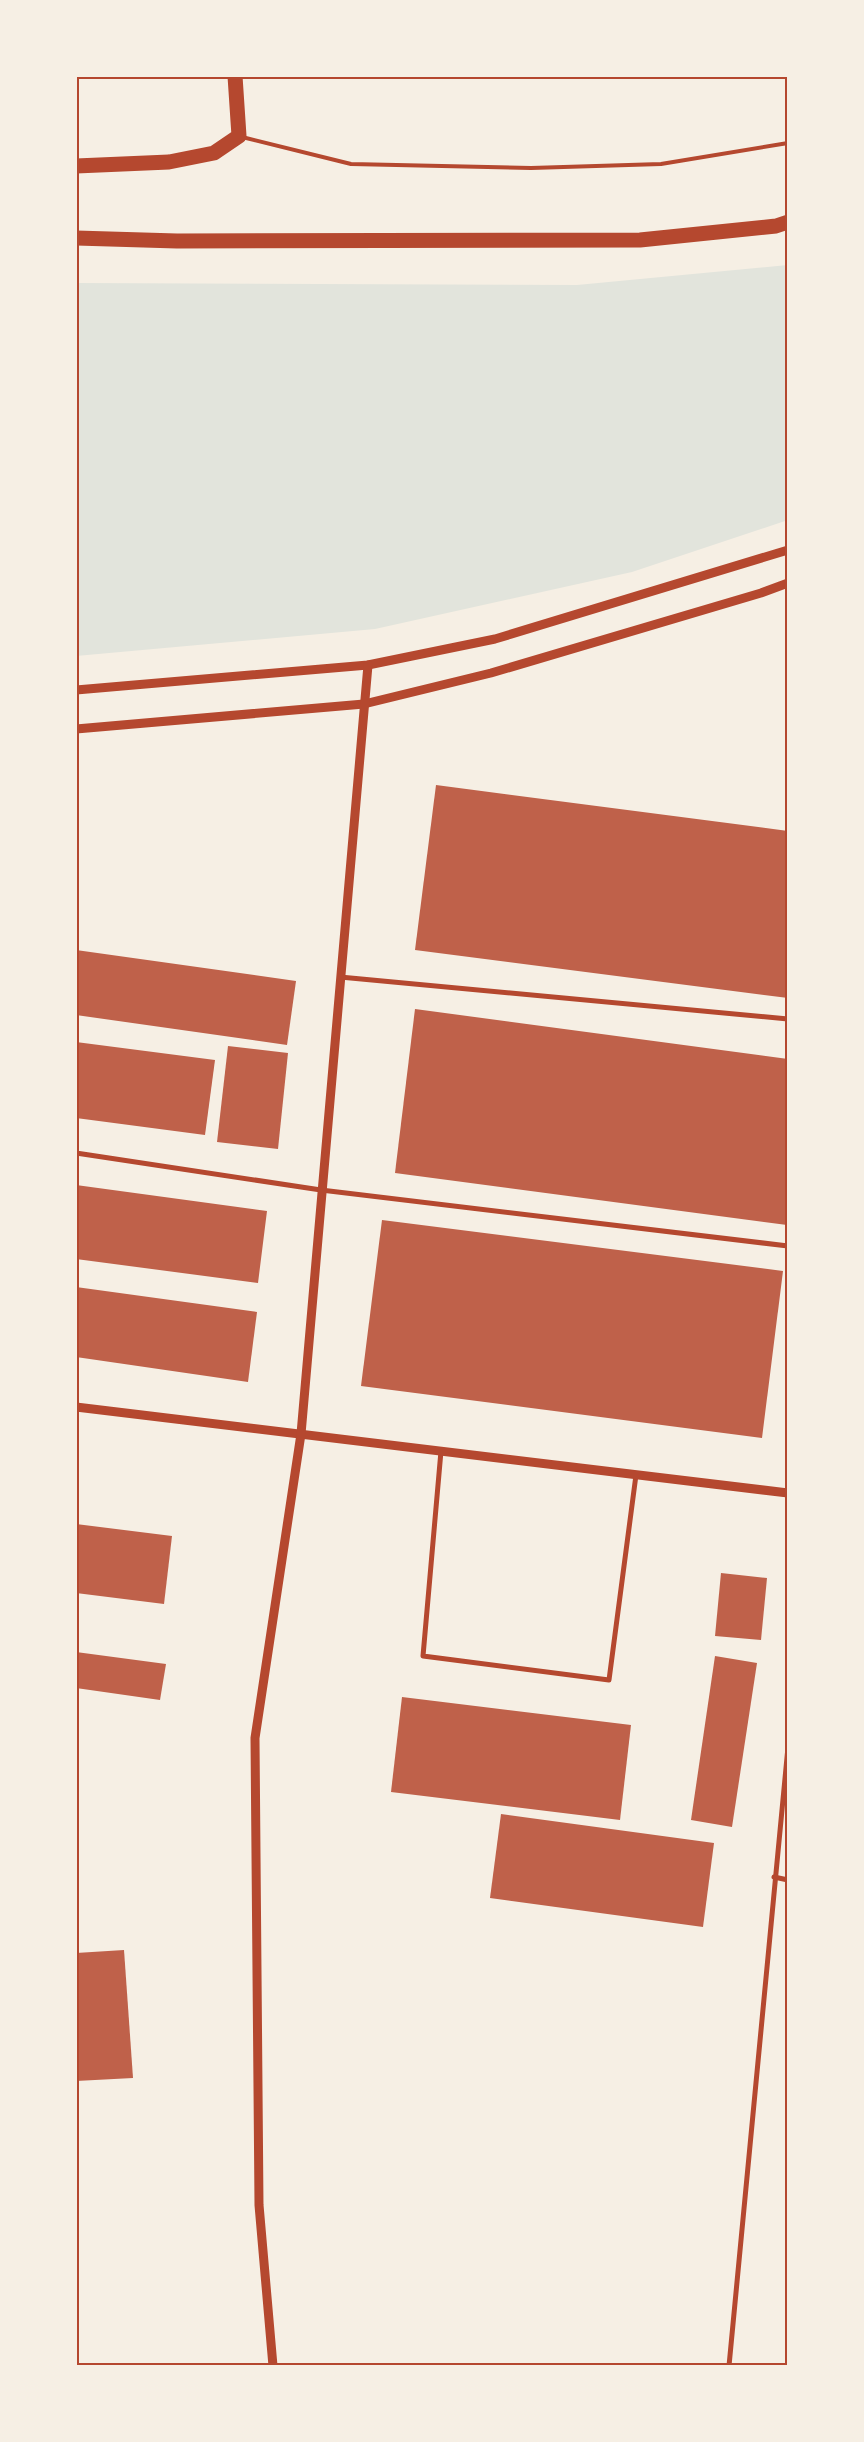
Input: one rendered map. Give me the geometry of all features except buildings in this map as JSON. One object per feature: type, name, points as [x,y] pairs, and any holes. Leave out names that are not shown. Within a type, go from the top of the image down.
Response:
[{"type":"highway","points":[[76,166],[169,162],[214,153],[239,136],[235,76]]},
{"type":"highway","points":[[76,238],[177,240],[640,240],[776,226],[788,222]]},
{"type":"street","points":[[76,690],[368,666],[495,639],[788,550]]},
{"type":"street","points":[[76,729],[364,704],[492,673],[761,593],[788,583]]},
{"type":"street","points":[[273,2366],[260,2205],[255,1738],[301,1434],[368,666]]},
{"type":"street","points":[[340,977],[788,1019]]},
{"type":"street","points":[[76,1153],[322,1190],[788,1246]]},
{"type":"street","points":[[76,1407],[788,1493]]},
{"type":"street","points":[[441,1451],[423,1656],[609,1680],[636,1475]]},
{"type":"street","points":[[729,2366],[774,1878],[788,1747]]},
{"type":"street","points":[[774,1878],[788,1880]]},
{"type":"lane","points":[[239,136],[351,164],[531,168],[661,164],[788,142]]},
{"type":"shaded area","points":[[788,265],[788,520],[632,572],[375,629],[76,656],[76,283],[577,285]]}]
